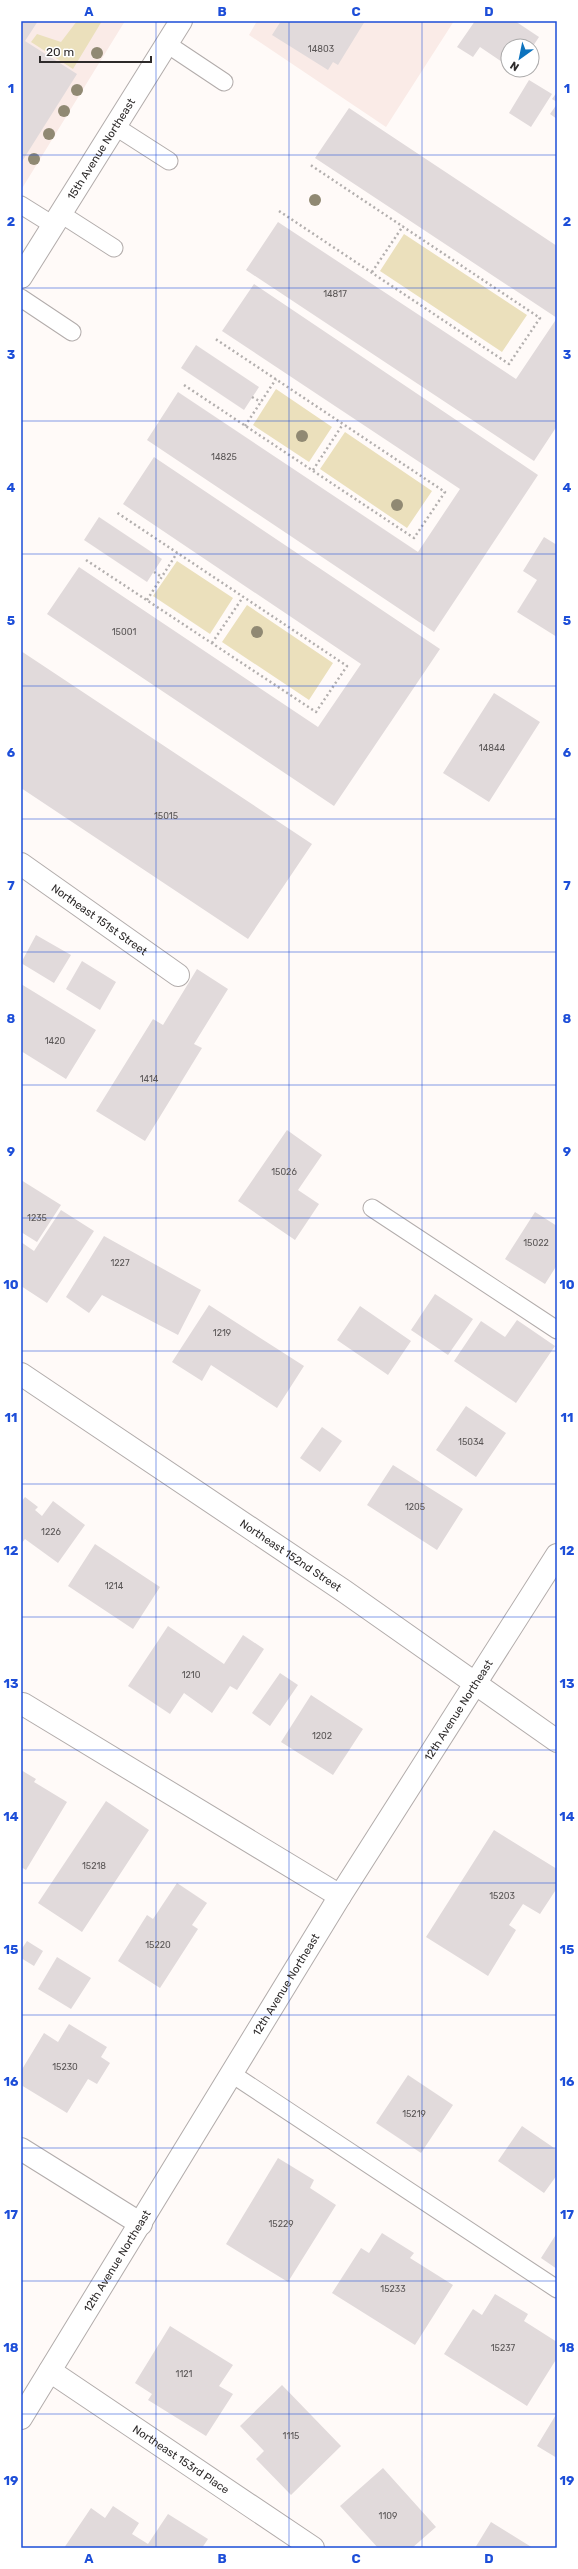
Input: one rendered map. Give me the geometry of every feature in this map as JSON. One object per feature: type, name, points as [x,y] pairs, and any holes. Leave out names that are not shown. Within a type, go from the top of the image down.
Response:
[{"type":"street","name":"15th Avenue Northeast","points":[[21,277],[182,21]]},
{"type":"street","name":"Northeast 151st Street","points":[[21,864],[178,975]]},
{"type":"street","name":"Northeast 152nd Street","points":[[21,1374],[344,1591],[557,1741]]},
{"type":"street","name":"12th Avenue Northeast","points":[[22,2415],[141,2224],[340,1896],[557,1555]]},
{"type":"street","points":[[24,1704],[340,1896]]},
{"type":"street","points":[[21,2149],[141,2224]]},
{"type":"street","name":"Northeast 153rd Place","points":[[50,2371],[313,2548]]},
{"type":"lane","points":[[168,44],[224,82]]},
{"type":"lane","points":[[116,126],[169,161]]},
{"type":"lane","points":[[21,205],[57,220],[114,248]]},
{"type":"lane","points":[[21,298],[72,332]]},
{"type":"lane","points":[[372,1208],[557,1330]]},
{"type":"lane","points":[[232,2074],[557,2289]]},
{"type":"path","points":[[279,212],[372,272],[509,364],[540,318],[309,164]]},
{"type":"path","points":[[372,272],[403,226]]},
{"type":"path","points":[[184,385],[414,538],[445,492],[214,338]]},
{"type":"path","points":[[245,426],[276,379]]},
{"type":"path","points":[[252,397],[261,402]]},
{"type":"path","points":[[313,470],[343,424]]},
{"type":"path","points":[[86,560],[316,712],[347,666],[116,512]]},
{"type":"path","points":[[147,600],[177,553]]},
{"type":"path","points":[[154,572],[162,577]]},
{"type":"path","points":[[212,643],[243,597]]},
{"type":"shaded area","points":[[21,21],[125,21],[21,190]]},
{"type":"shaded area","points":[[77,21],[102,21],[73,69],[31,42],[37,34],[61,42]]},
{"type":"shaded area","points":[[257,21],[454,21],[386,127],[249,35]]},
{"type":"shaded area","points":[[404,234],[527,315],[502,352],[380,271]]},
{"type":"shaded area","points":[[276,389],[332,427],[309,462],[253,425]]},
{"type":"shaded area","points":[[345,432],[432,491],[407,528],[320,469]]},
{"type":"shaded area","points":[[177,561],[233,598],[210,634],[153,596]]},
{"type":"shaded area","points":[[247,605],[333,663],[309,700],[222,642]]},
{"type":"building","points":[[21,21],[38,21],[25,41],[77,74],[21,163]]},
{"type":"building","points":[[281,21],[365,21],[338,65],[333,62],[328,70],[272,35]]},
{"type":"building","points":[[475,21],[515,21],[539,37],[500,38],[500,61],[480,47],[473,57],[457,47]]},
{"type":"building","points":[[529,80],[552,94],[531,127],[509,113]]},
{"type":"building","points":[[557,92],[557,102],[552,99]]},
{"type":"building","points":[[557,104],[557,119],[550,114]]},
{"type":"building","points":[[349,108],[557,246],[557,318],[315,158]]},
{"type":"building","points":[[278,222],[516,379],[557,318],[557,426],[534,461],[246,270]]},
{"type":"building","points":[[254,284],[538,475],[434,632],[147,440],[178,392],[418,552],[460,489],[222,331]]},
{"type":"building","points":[[196,345],[259,387],[244,410],[181,368]]},
{"type":"building","points":[[154,457],[440,649],[334,806],[47,614],[79,567],[318,727],[361,664],[123,504]]},
{"type":"building","points":[[99,517],[162,559],[147,582],[84,540]]},
{"type":"building","points":[[544,537],[557,545],[557,637],[517,612],[537,580],[523,571]]},
{"type":"building","points":[[21,651],[312,844],[248,939],[21,788]]},
{"type":"building","points":[[494,693],[540,722],[489,802],[443,773]]},
{"type":"building","points":[[36,935],[71,955],[54,983],[21,963]]},
{"type":"building","points":[[82,961],[116,982],[100,1010],[66,989]]},
{"type":"building","points":[[197,969],[228,989],[194,1044],[202,1048],[145,1141],[96,1111],[153,1019],[163,1025]]},
{"type":"building","points":[[21,984],[96,1030],[66,1079],[21,1051]]},
{"type":"building","points":[[287,1130],[322,1155],[298,1190],[319,1204],[295,1240],[238,1201]]},
{"type":"building","points":[[21,1180],[61,1205],[37,1242],[21,1232]]},
{"type":"building","points":[[61,1210],[94,1231],[47,1303],[21,1286],[21,1242],[34,1251]]},
{"type":"building","points":[[535,1212],[557,1226],[557,1265],[545,1284],[505,1259]]},
{"type":"building","points":[[104,1236],[201,1290],[178,1335],[102,1295],[89,1313],[66,1297]]},
{"type":"building","points":[[435,1294],[473,1319],[448,1355],[411,1330]]},
{"type":"building","points":[[209,1305],[304,1366],[277,1408],[211,1365],[202,1381],[172,1362]]},
{"type":"building","points":[[360,1306],[411,1341],[388,1375],[337,1340]]},
{"type":"building","points":[[517,1320],[555,1346],[516,1403],[454,1361],[481,1321],[505,1337]]},
{"type":"building","points":[[466,1406],[506,1433],[476,1477],[436,1450]]},
{"type":"building","points":[[322,1427],[342,1441],[320,1472],[300,1458]]},
{"type":"building","points":[[393,1465],[463,1509],[437,1550],[367,1505]]},
{"type":"building","points":[[25,1497],[38,1507],[35,1510],[42,1516],[53,1501],[85,1525],[58,1563],[25,1539],[21,1544],[21,1502]]},
{"type":"building","points":[[95,1544],[160,1587],[133,1629],[68,1586]]},
{"type":"building","points":[[168,1626],[224,1664],[243,1635],[264,1649],[237,1690],[230,1686],[212,1713],[184,1693],[170,1714],[128,1686]]},
{"type":"building","points":[[280,1673],[298,1685],[270,1726],[252,1713]]},
{"type":"building","points":[[311,1695],[363,1729],[333,1775],[281,1742]]},
{"type":"building","points":[[21,1770],[36,1779],[34,1782],[67,1802],[26,1870],[21,1867]]},
{"type":"building","points":[[106,1801],[149,1830],[82,1932],[38,1903]]},
{"type":"building","points":[[494,1830],[557,1869],[557,1888],[540,1914],[523,1904],[509,1925],[516,1930],[488,1976],[426,1937]]},
{"type":"building","points":[[177,1883],[207,1903],[192,1925],[198,1929],[160,1988],[118,1961],[147,1915],[153,1919]]},
{"type":"building","points":[[27,1941],[43,1951],[34,1966],[21,1958],[21,1950]]},
{"type":"building","points":[[57,1957],[91,1978],[71,2009],[38,1989]]},
{"type":"building","points":[[69,2024],[107,2047],[101,2057],[110,2063],[97,2084],[88,2079],[67,2113],[21,2085],[21,2071],[44,2033],[58,2042]]},
{"type":"building","points":[[408,2075],[453,2105],[421,2153],[376,2123]]},
{"type":"building","points":[[522,2126],[557,2150],[557,2175],[544,2193],[498,2161]]},
{"type":"building","points":[[278,2158],[314,2180],[310,2188],[336,2205],[288,2282],[226,2244]]},
{"type":"building","points":[[382,2233],[414,2253],[410,2258],[453,2285],[415,2345],[332,2293],[361,2248],[369,2253]]},
{"type":"building","points":[[557,2233],[557,2269],[541,2258]]},
{"type":"building","points":[[495,2294],[528,2314],[524,2321],[557,2342],[557,2358],[527,2406],[444,2354],[473,2309],[482,2315]]},
{"type":"building","points":[[170,2326],[233,2365],[219,2386],[233,2394],[206,2436],[148,2400],[152,2394],[135,2383]]},
{"type":"building","points":[[282,2385],[341,2446],[291,2495],[256,2459],[264,2451],[240,2426]]},
{"type":"building","points":[[557,2413],[557,2458],[537,2446]]},
{"type":"building","points":[[383,2468],[436,2527],[412,2548],[378,2548],[340,2506]]},
{"type":"building","points":[[113,2506],[139,2523],[132,2534],[148,2544],[168,2514],[208,2539],[202,2548],[64,2548],[91,2508],[105,2518]]},
{"type":"building","points":[[491,2522],[533,2548],[475,2548]]}]
